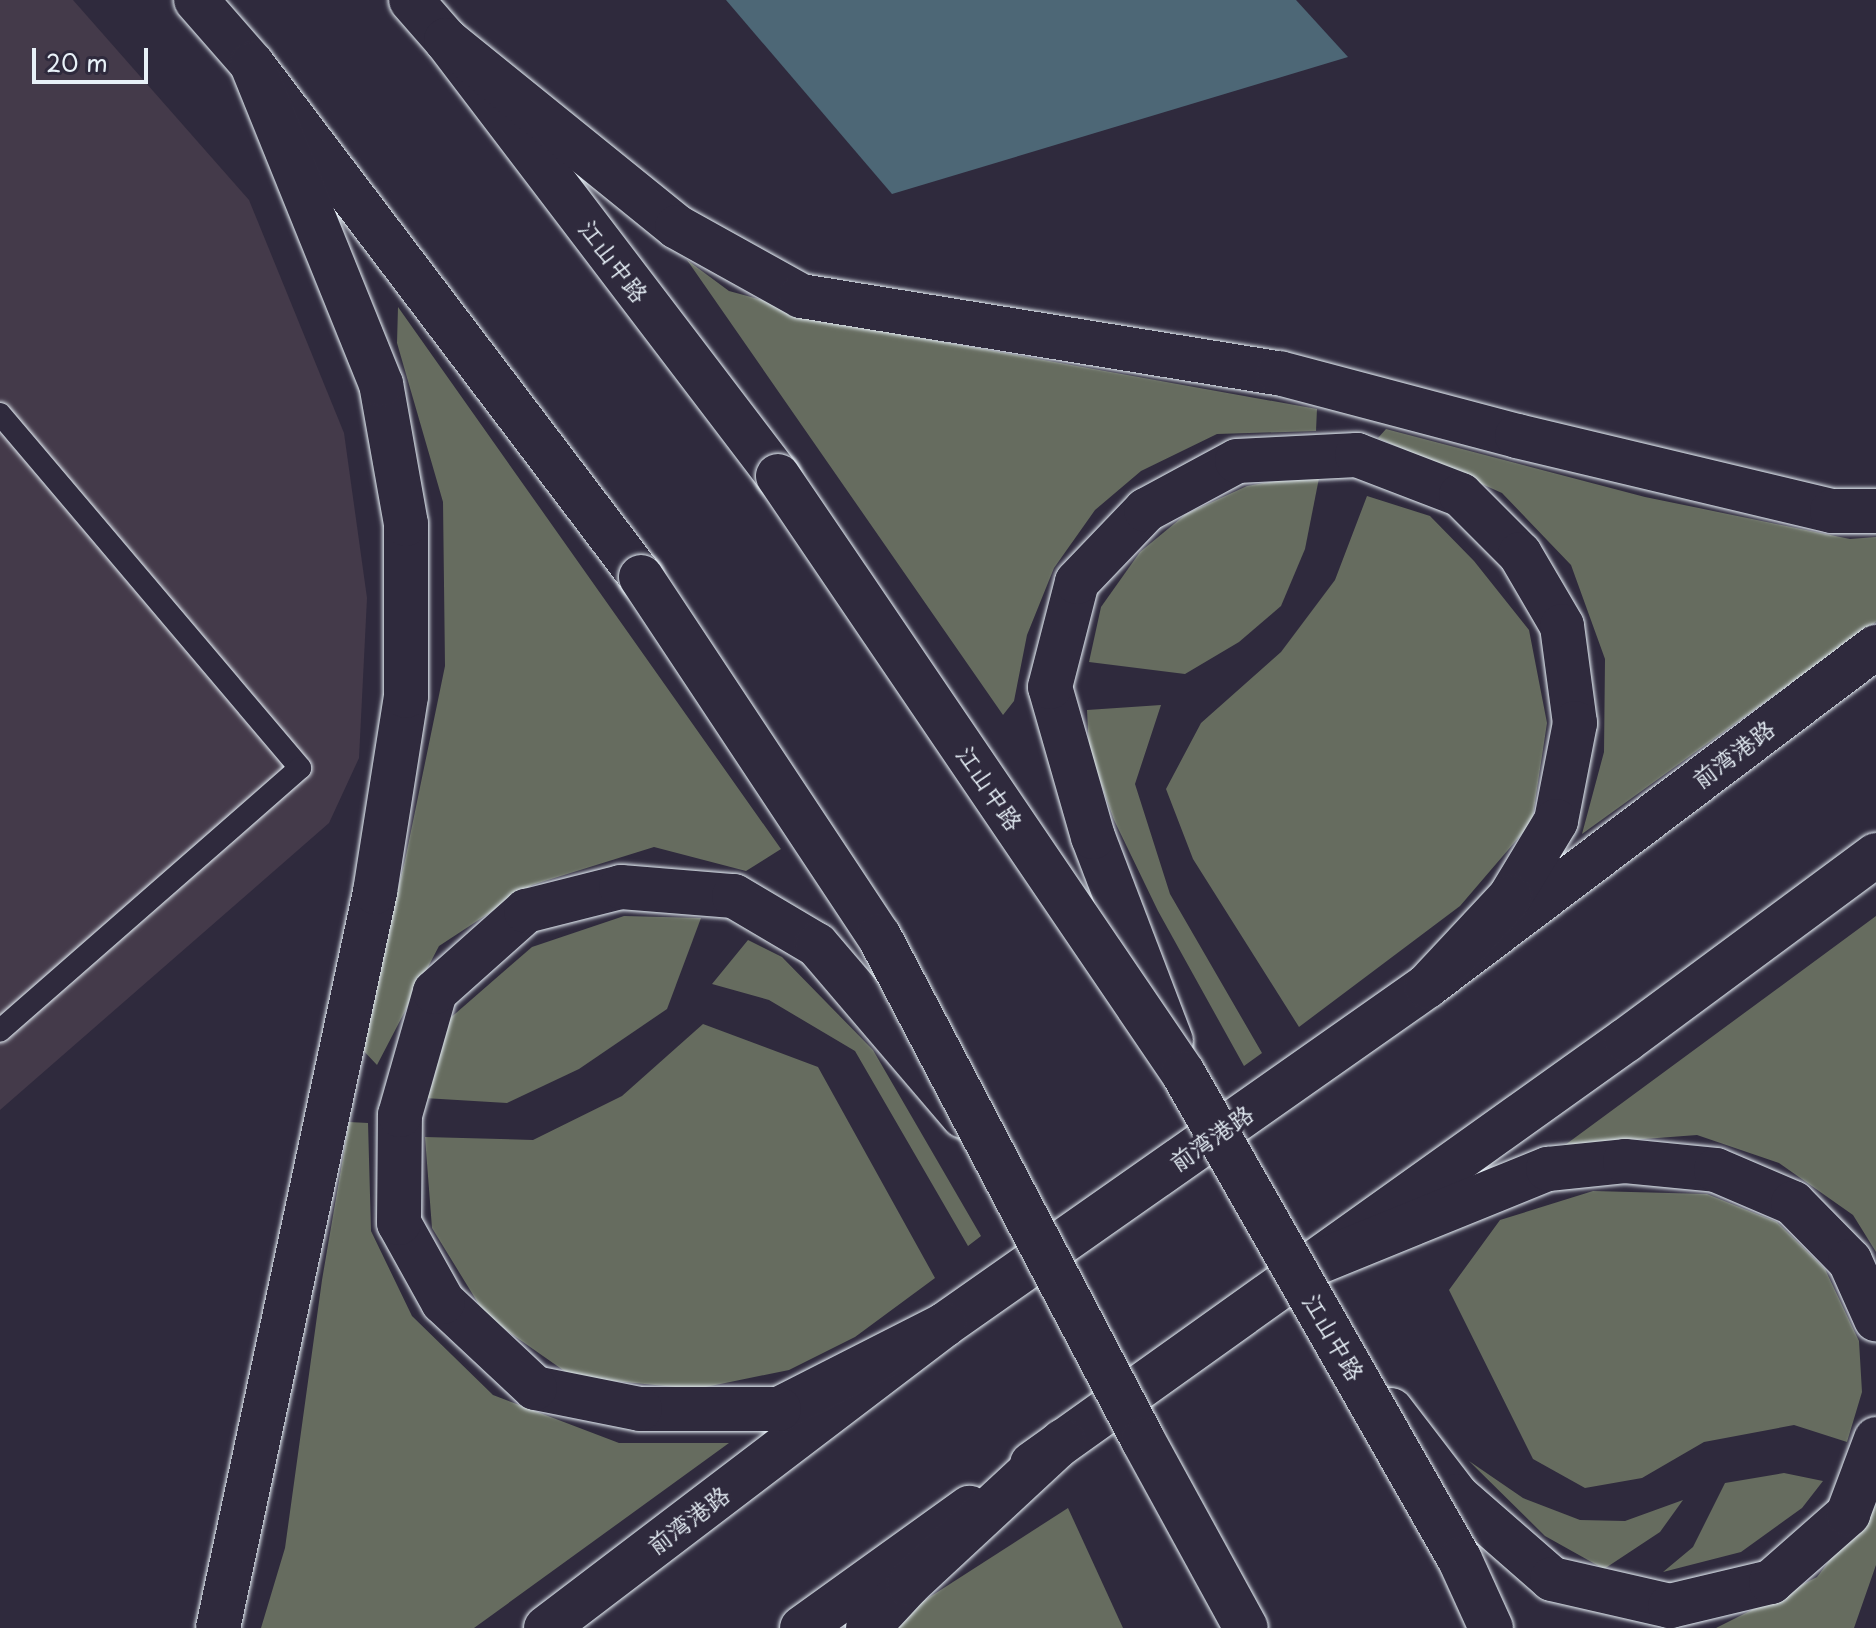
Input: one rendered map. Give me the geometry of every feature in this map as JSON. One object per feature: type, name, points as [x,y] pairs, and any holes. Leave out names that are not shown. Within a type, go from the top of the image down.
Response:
[{"type":"main road","points":[[196,0],[252,64],[641,577],[879,936],[1143,1440],[1246,1628]]},
{"type":"main road","name":"江山中路","points":[[411,0],[446,40],[778,476],[1183,1073],[1460,1560],[1491,1628]]},
{"type":"main road","points":[[446,40],[677,227],[801,296],[1279,373],[1517,436],[1832,511],[1876,511]]},
{"type":"main road","points":[[218,1628],[375,892],[406,696],[406,524],[381,384],[252,64]]},
{"type":"main road","points":[[1183,1073],[1093,837],[1050,687],[1077,582],[1146,510],[1237,461],[1357,455],[1461,495],[1520,554],[1562,626],[1575,723],[1556,821],[1510,897],[1427,986]]},
{"type":"main road","name":"前湾港路","points":[[546,1628],[944,1325],[1427,986],[1876,647]]},
{"type":"main road","points":[[802,1628],[1311,1265],[1876,855]]},
{"type":"main road","points":[[944,1325],[779,1409],[640,1409],[535,1388],[443,1302],[399,1223],[400,1115],[435,992],[526,911],[621,887],[734,896],[817,945],[988,1145]]},
{"type":"main road","points":[[1311,1265],[1548,1169],[1625,1161],[1716,1170],[1793,1203],[1850,1261],[1876,1319]]},
{"type":"main road","points":[[1329,1328],[1457,1496],[1552,1579],[1670,1606],[1771,1582],[1848,1514],[1876,1439]]},
{"type":"main road","points":[[1143,1440],[1220,1628]]},
{"type":"main road","points":[[868,1628],[909,1584],[1063,1441]]},
{"type":"lane","points":[[0,414],[300,768],[0,1031]]},
{"type":"shaded area","points":[[0,0],[73,0],[249,200],[344,433],[367,598],[359,758],[329,823],[0,1110]]},
{"type":"green space","points":[[687,260],[729,291],[860,327],[1317,409],[1316,431],[1217,434],[1141,471],[1095,510],[1054,568],[1027,635],[1014,701],[1003,715]]},
{"type":"green space","points":[[398,307],[781,849],[746,871],[654,847],[532,885],[439,946],[377,1065],[360,1047],[405,860],[445,666],[443,502],[397,343]]},
{"type":"green space","points":[[1386,429],[1645,497],[1850,539],[1876,537],[1876,622],[1582,834],[1604,752],[1605,659],[1571,565],[1502,493],[1378,438]]},
{"type":"green space","points":[[1320,473],[1305,549],[1281,606],[1239,642],[1185,674],[1089,662],[1101,607],[1140,552],[1186,514],[1247,486]]},
{"type":"green space","points":[[1367,496],[1430,516],[1474,561],[1529,630],[1547,723],[1532,822],[1460,906],[1299,1027],[1193,859],[1166,789],[1201,723],[1281,652],[1335,580]]},
{"type":"green space","points":[[1161,705],[1135,784],[1170,894],[1262,1053],[1244,1066],[1158,911],[1114,820],[1089,750],[1087,710]]},
{"type":"green space","points":[[624,916],[701,918],[667,1009],[579,1069],[507,1103],[424,1098],[448,1020],[532,947]]},
{"type":"green space","points":[[1876,916],[1876,1252],[1853,1215],[1779,1163],[1697,1135],[1565,1145]]},
{"type":"green space","points":[[748,940],[782,957],[873,1050],[981,1236],[968,1246],[855,1051],[769,1000],[712,984]]},
{"type":"green space","points":[[703,1024],[818,1067],[935,1278],[855,1337],[789,1370],[696,1389],[573,1377],[486,1316],[432,1228],[425,1137],[533,1140],[622,1096]]},
{"type":"green space","points":[[349,1122],[368,1123],[371,1231],[412,1316],[493,1395],[619,1443],[729,1443],[474,1628],[261,1628],[285,1548],[322,1280]]},
{"type":"green space","points":[[1593,1191],[1707,1194],[1777,1222],[1825,1269],[1859,1341],[1862,1392],[1847,1442],[1794,1425],[1704,1442],[1642,1478],[1585,1488],[1533,1459],[1449,1290],[1500,1220]]},
{"type":"green space","points":[[1469,1461],[1523,1498],[1580,1520],[1625,1521],[1683,1500],[1660,1532],[1604,1569],[1545,1536]]},
{"type":"green space","points":[[1784,1473],[1823,1481],[1802,1508],[1741,1552],[1663,1572],[1693,1547],[1725,1483]]},
{"type":"green space","points":[[1876,1499],[1876,1565],[1854,1628],[1716,1628],[1817,1577]]},
{"type":"green space","points":[[1068,1508],[1123,1628],[887,1628],[897,1618]]},
{"type":"water","points":[[726,0],[1296,0],[1348,57],[892,194]]}]
